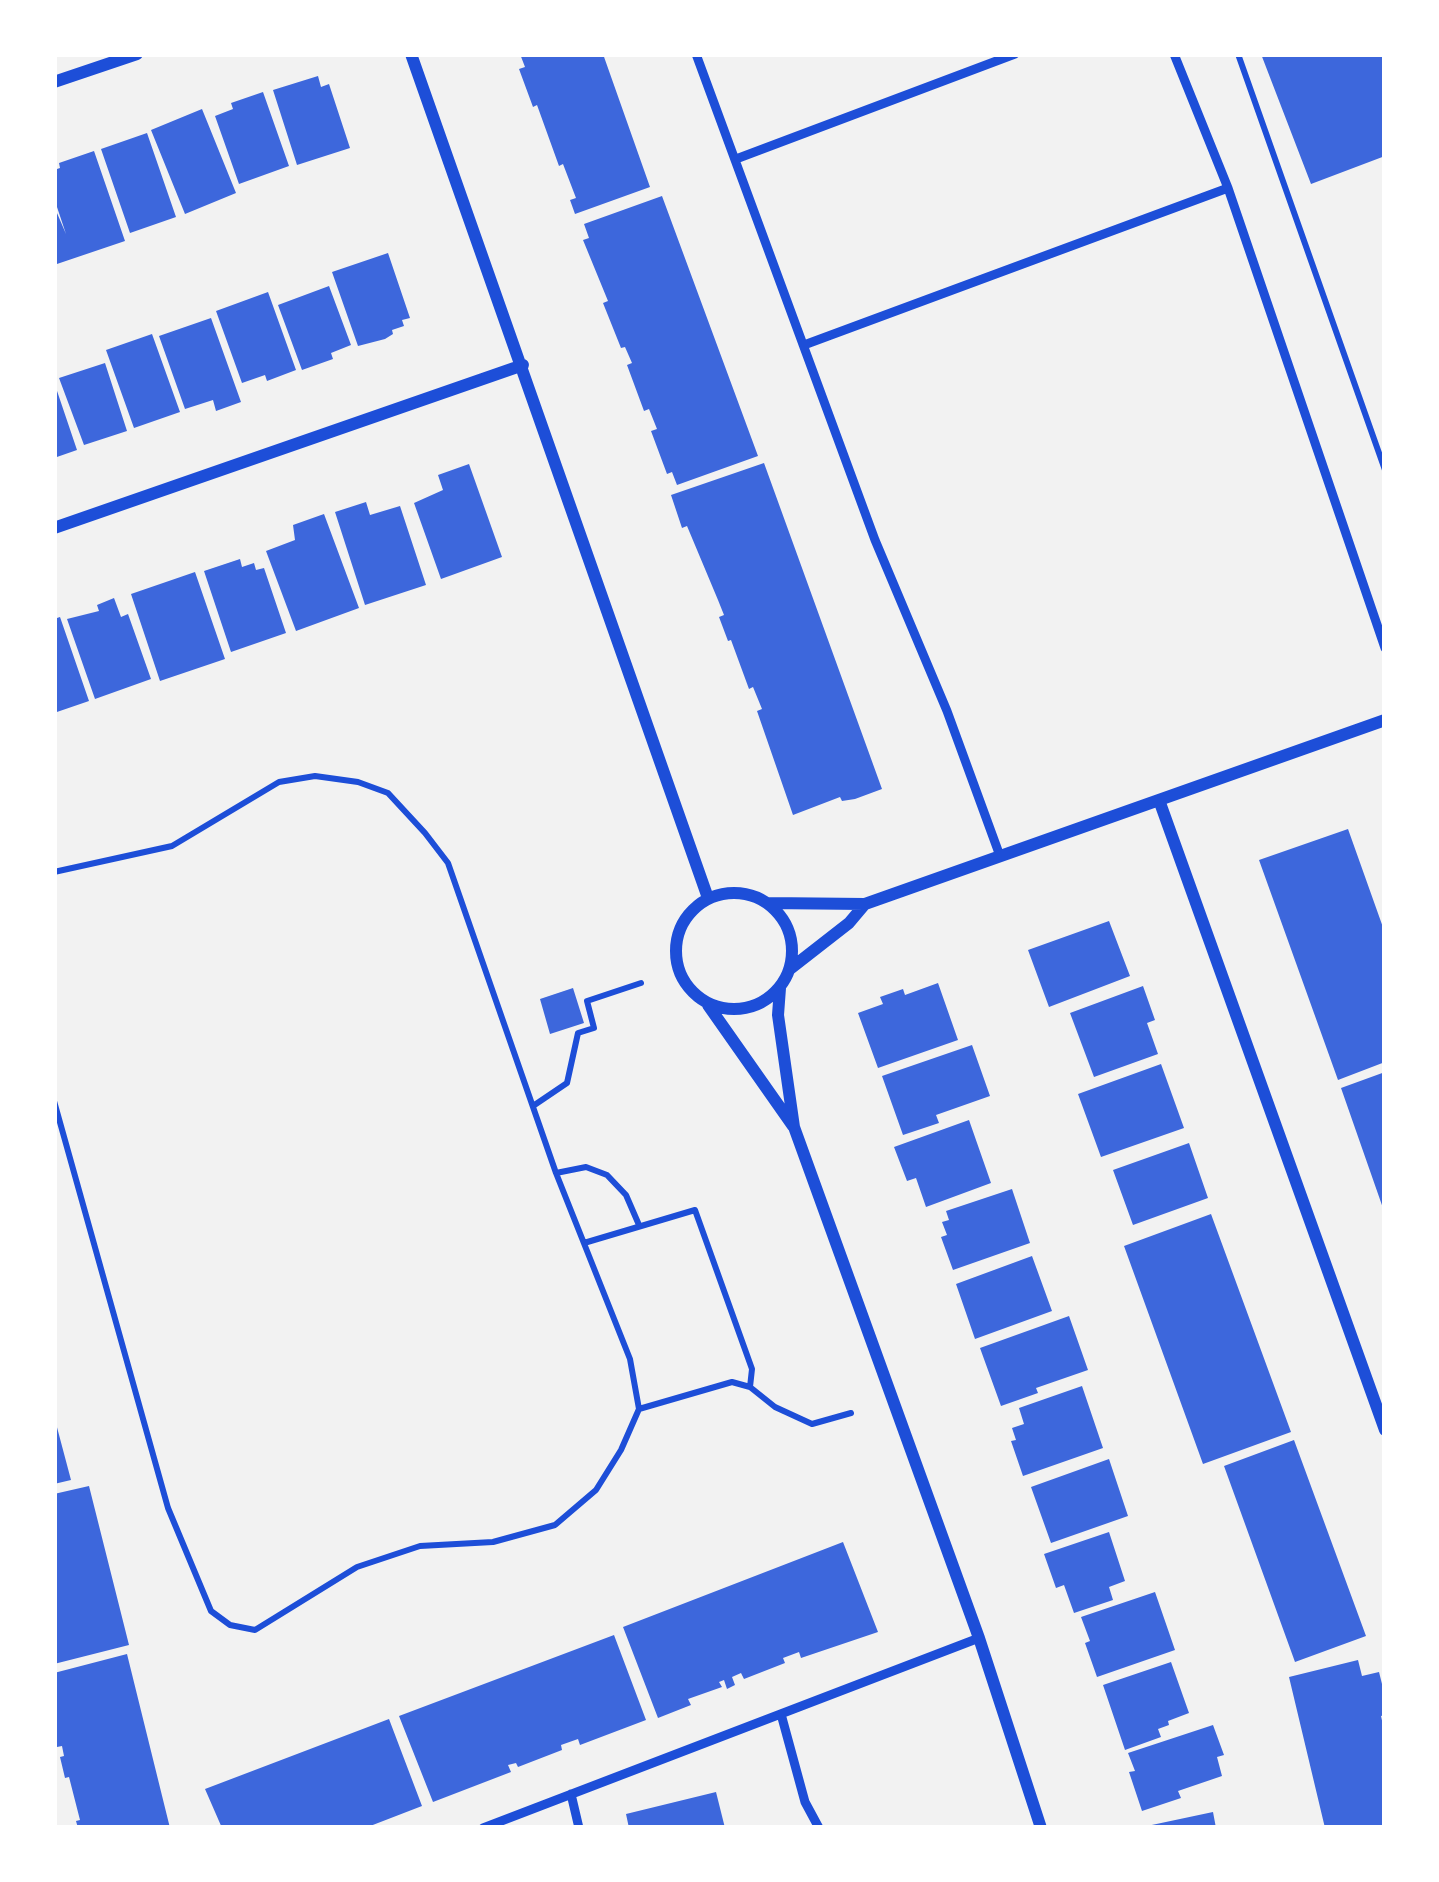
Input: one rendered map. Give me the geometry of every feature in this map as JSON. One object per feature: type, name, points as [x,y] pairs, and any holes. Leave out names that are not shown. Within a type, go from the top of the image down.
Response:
[{"type":"street","points":[[54,82],[137,54]]},
{"type":"street","points":[[411,54],[708,898]]},
{"type":"street","points":[[54,528],[523,365]]},
{"type":"street","points":[[794,1126],[706,1004],[681,977],[675,959],[682,923],[708,898],[739,893],[767,903],[832,900],[865,904],[1385,720]]},
{"type":"street","points":[[1159,800],[1385,1430]]},
{"type":"street","points":[[767,903],[781,916],[793,951],[780,988],[778,1015],[794,1126],[979,1638],[1041,1828]]},
{"type":"street","points":[[790,970],[849,923],[865,904]]},
{"type":"street","points":[[706,1004],[738,1010],[754,1006],[780,988]]},
{"type":"lane","points":[[697,54],[875,540],[947,711],[1000,856]]},
{"type":"lane","points":[[736,159],[1015,54]]},
{"type":"lane","points":[[1174,54],[1228,188],[1385,648]]},
{"type":"lane","points":[[804,345],[1228,188]]},
{"type":"lane","points":[[483,1828],[979,1638]]},
{"type":"lane","points":[[782,1714],[805,1802],[819,1828]]},
{"type":"lane","points":[[571,1794],[580,1828]]},
{"type":"path","points":[[1238,54],[1385,470]]},
{"type":"path","points":[[54,872],[172,846],[279,782],[315,776],[358,782],[388,793],[425,832],[448,863],[556,1173],[630,1359],[639,1409],[596,1490],[554,1525],[493,1542],[420,1546],[357,1567],[255,1630],[230,1624],[211,1611],[168,1508],[54,1101]]},
{"type":"path","points":[[533,1106],[567,1083],[578,1033],[594,1028],[587,1001],[641,983]]},
{"type":"path","points":[[556,1173],[586,1166],[607,1175],[626,1195],[639,1225]]},
{"type":"path","points":[[584,1243],[695,1210],[752,1370],[750,1387]]},
{"type":"path","points":[[639,1409],[732,1382],[750,1387],[776,1407],[812,1424],[850,1413]]},
{"type":"building","points":[[520,54],[603,54],[650,187],[575,214],[570,200],[576,198],[537,105],[533,107],[519,69],[525,67]]},
{"type":"building","points":[[1261,54],[1385,54],[1385,156],[1311,184]]},
{"type":"building","points":[[318,76],[321,87],[329,84],[350,148],[297,165],[273,90]]},
{"type":"building","points":[[263,92],[289,166],[239,184],[215,116],[233,109],[231,103]]},
{"type":"building","points":[[202,109],[236,193],[185,214],[151,130]]},
{"type":"building","points":[[147,133],[176,217],[130,233],[101,149]]},
{"type":"building","points":[[94,151],[125,241],[54,265],[54,206],[66,234],[54,198],[54,170],[60,168],[59,163]]},
{"type":"building","points":[[662,196],[758,456],[677,485],[672,472],[667,474],[651,431],[657,429],[649,409],[644,411],[627,365],[632,363],[603,303],[608,301],[583,240],[589,238],[584,224]]},
{"type":"building","points":[[388,253],[410,318],[402,320],[404,326],[385,339],[358,346],[332,272]]},
{"type":"building","points":[[329,286],[351,345],[331,353],[333,359],[302,370],[278,305]]},
{"type":"building","points":[[268,292],[296,370],[267,381],[265,375],[242,383],[216,311]]},
{"type":"building","points":[[211,318],[241,402],[216,411],[213,400],[185,409],[159,336]]},
{"type":"building","points":[[152,334],[180,412],[134,428],[106,350]]},
{"type":"building","points":[[105,363],[127,431],[84,445],[59,378]]},
{"type":"building","points":[[54,382],[77,450],[54,458]]},
{"type":"building","points":[[764,463],[882,789],[855,799],[842,801],[840,797],[793,815],[757,711],[762,709],[728,641],[719,617],[724,615],[671,495]]},
{"type":"building","points":[[469,464],[502,557],[441,579],[414,503],[443,490],[438,475]]},
{"type":"building","points":[[366,502],[370,515],[400,506],[426,585],[365,605],[335,512]]},
{"type":"building","points":[[324,514],[359,608],[296,631],[266,551],[295,540],[293,525]]},
{"type":"building","points":[[240,559],[242,567],[254,563],[256,570],[264,568],[286,633],[231,652],[204,571]]},
{"type":"building","points":[[195,572],[225,659],[160,681],[131,594]]},
{"type":"building","points":[[114,598],[121,617],[128,614],[151,679],[95,699],[67,619],[99,611],[97,605]]},
{"type":"building","points":[[60,617],[89,701],[54,713],[54,619]]},
{"type":"building","points":[[1348,829],[1385,933],[1385,1062],[1338,1080],[1259,860]]},
{"type":"building","points":[[1109,921],[1130,976],[1049,1007],[1028,950]]},
{"type":"building","points":[[938,983],[958,1040],[878,1068],[858,1013],[883,1004],[880,997],[903,989],[905,995]]},
{"type":"building","points":[[1143,986],[1155,1020],[1147,1023],[1158,1054],[1094,1077],[1070,1013]]},
{"type":"building","points":[[573,988],[584,1023],[550,1034],[540,999]]},
{"type":"building","points":[[972,1045],[990,1096],[936,1115],[939,1123],[903,1135],[882,1076]]},
{"type":"building","points":[[1161,1064],[1184,1128],[1101,1157],[1078,1094]]},
{"type":"building","points":[[1385,1072],[1385,1211],[1384,1211],[1341,1088]]},
{"type":"building","points":[[969,1120],[991,1183],[926,1207],[916,1178],[907,1181],[894,1147]]},
{"type":"building","points":[[1189,1143],[1208,1198],[1133,1225],[1113,1170]]},
{"type":"building","points":[[1012,1189],[1030,1243],[953,1270],[941,1237],[947,1235],[942,1222],[949,1220],[946,1211]]},
{"type":"building","points":[[1211,1214],[1291,1432],[1203,1464],[1124,1246]]},
{"type":"building","points":[[1032,1256],[1052,1311],[975,1339],[956,1284]]},
{"type":"building","points":[[1069,1316],[1088,1370],[1001,1406],[980,1348]]},
{"type":"building","points":[[1082,1386],[1103,1448],[1023,1476],[1011,1441],[1016,1440],[1012,1428],[1024,1424],[1019,1408]]},
{"type":"building","points":[[54,1416],[71,1480],[54,1484]]},
{"type":"building","points":[[1294,1440],[1366,1636],[1295,1662],[1224,1466]]},
{"type":"building","points":[[1109,1459],[1128,1516],[1051,1543],[1031,1487]]},
{"type":"building","points":[[89,1486],[129,1645],[54,1664],[54,1494]]},
{"type":"building","points":[[1109,1532],[1125,1581],[1109,1587],[1113,1600],[1074,1613],[1064,1585],[1056,1588],[1044,1554]]},
{"type":"building","points":[[843,1542],[878,1632],[801,1658],[799,1652],[783,1658],[785,1663],[744,1679],[741,1673],[732,1677],[735,1685],[727,1689],[724,1680],[719,1682],[722,1687],[688,1699],[691,1705],[658,1718],[623,1627]]},
{"type":"building","points":[[1155,1592],[1175,1650],[1097,1677],[1081,1617]]},
{"type":"building","points":[[614,1635],[646,1720],[580,1745],[578,1739],[561,1745],[562,1750],[518,1767],[508,1765],[511,1772],[433,1802],[399,1716]]},
{"type":"building","points":[[127,1654],[170,1828],[78,1828],[76,1821],[80,1820],[60,1757],[64,1756],[62,1746],[57,1747],[54,1733],[54,1673]]},
{"type":"building","points":[[1358,1660],[1362,1676],[1379,1672],[1385,1696],[1385,1715],[1381,1716],[1385,1828],[1325,1828],[1289,1677]]},
{"type":"building","points":[[1171,1662],[1189,1713],[1158,1729],[1161,1737],[1125,1750],[1103,1685]]},
{"type":"building","points":[[389,1719],[422,1806],[365,1828],[222,1828],[205,1789]]},
{"type":"building","points":[[1213,1725],[1224,1755],[1217,1757],[1222,1776],[1178,1791],[1181,1798],[1142,1811],[1128,1753]]},
{"type":"building","points":[[716,1792],[725,1828],[629,1828],[626,1814]]},
{"type":"building","points":[[1213,1812],[1216,1828],[1147,1828],[1147,1826]]}]
